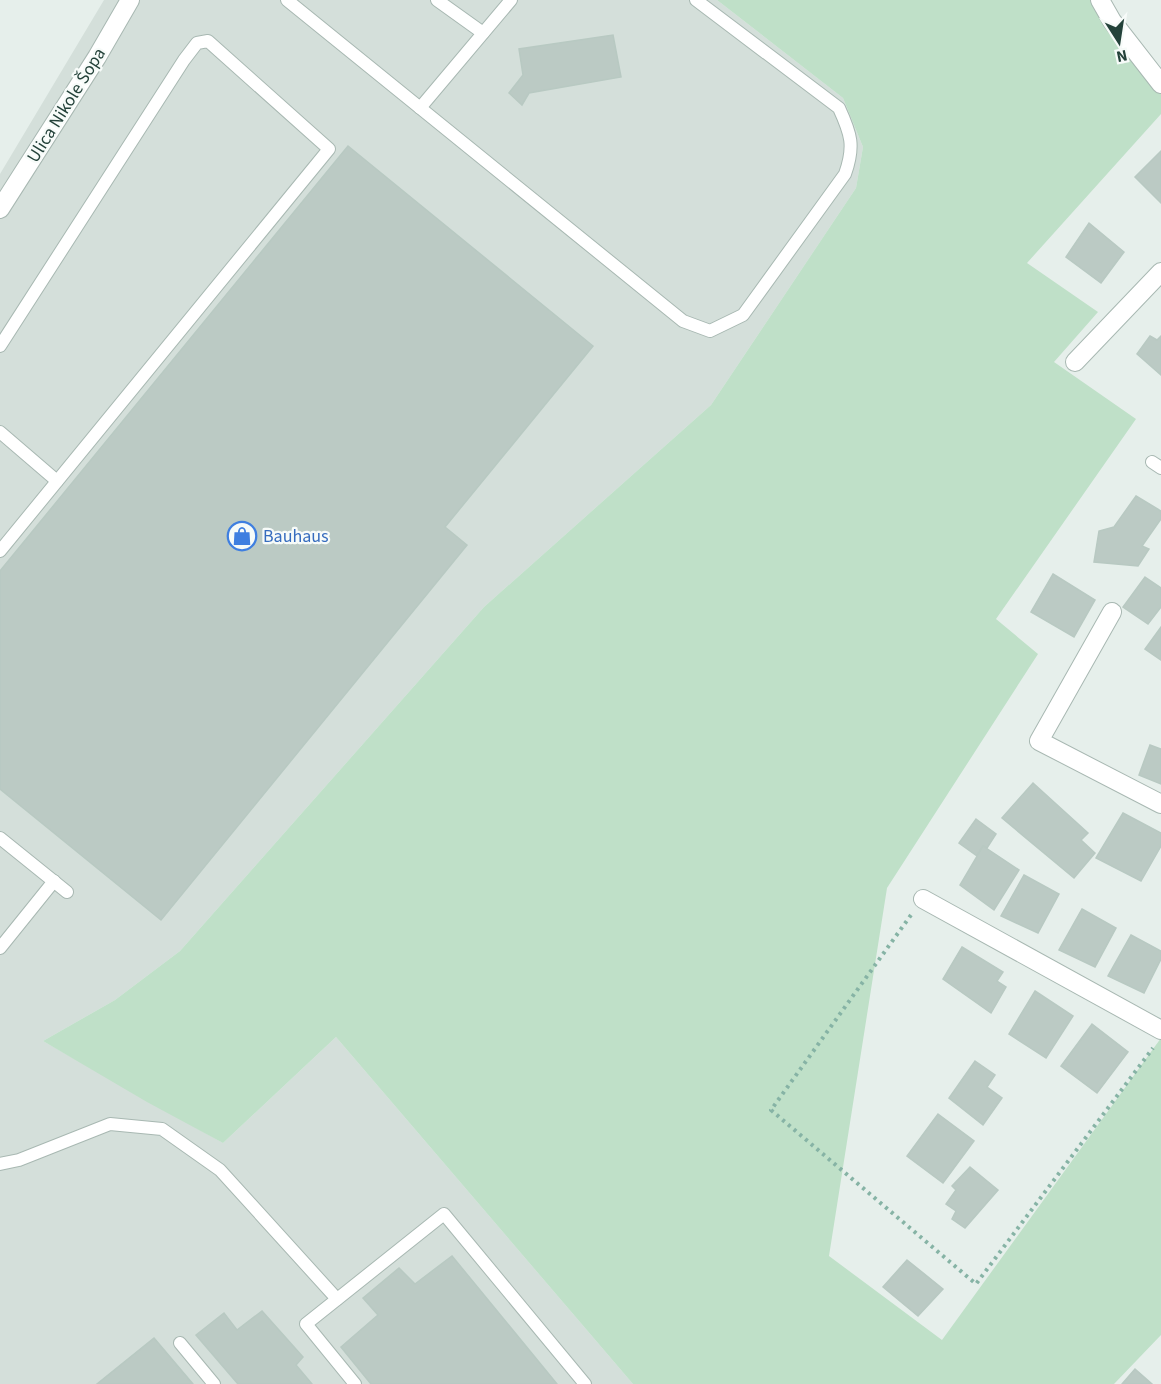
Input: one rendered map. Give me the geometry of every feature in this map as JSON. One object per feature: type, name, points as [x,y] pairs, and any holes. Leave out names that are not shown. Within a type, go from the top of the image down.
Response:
[{"type":"street","name":"Ulica Nikole Šopa","points":[[0,208],[98,57],[130,0]]},
{"type":"street","points":[[1100,0],[1112,21],[1161,84]]},
{"type":"street","points":[[1075,362],[1161,272]]},
{"type":"street","points":[[1112,612],[1039,741],[1161,804]]},
{"type":"street","points":[[923,899],[1161,1030]]},
{"type":"lane","points":[[287,0],[683,321],[710,331],[743,315],[845,174],[851,156],[850,133],[839,108],[696,0]]},
{"type":"lane","points":[[437,0],[483,33]]},
{"type":"lane","points":[[420,108],[512,0]]},
{"type":"lane","points":[[0,346],[197,43],[208,41],[329,149],[57,482],[2,544]]},
{"type":"lane","points":[[0,432],[57,482]]},
{"type":"lane","points":[[0,838],[67,892]]},
{"type":"lane","points":[[0,948],[54,881]]},
{"type":"lane","points":[[0,1164],[18,1160],[110,1124],[162,1129],[220,1170],[337,1299]]},
{"type":"lane","points":[[355,1384],[306,1324],[444,1214],[585,1384]]},
{"type":"lane","points":[[180,1343],[214,1384]]},
{"type":"path","points":[[923,899],[771,1110],[976,1284],[1154,1048]]},
{"type":"shaded area","points":[[104,0],[717,0],[843,98],[863,147],[856,188],[711,405],[484,607],[180,951],[115,1000],[43,1041],[223,1143],[336,1037],[633,1384],[0,1384],[0,174]]},
{"type":"green space","points":[[717,0],[1100,0],[1161,84],[1161,114],[1027,263],[1098,312],[1054,362],[1136,419],[996,619],[1038,654],[887,888],[829,1256],[942,1340],[1161,1038],[1161,1335],[1114,1384],[633,1384],[336,1037],[223,1143],[43,1041],[115,1000],[180,951],[484,607],[711,405],[856,188],[863,147],[843,98]]},
{"type":"building","points":[[613,35],[621,77],[529,93],[522,105],[509,93],[523,75],[519,49]]},
{"type":"building","name":"Bauhaus","points":[[348,146],[593,346],[445,527],[467,545],[161,920],[0,789],[0,571]]},
{"type":"building","points":[[1161,151],[1161,203],[1135,177]]},
{"type":"building","points":[[1089,223],[1124,252],[1101,283],[1066,257]]},
{"type":"building","points":[[1150,336],[1157,340],[1161,336],[1161,375],[1137,354]]},
{"type":"building","points":[[1136,496],[1161,511],[1161,519],[1142,546],[1149,549],[1138,566],[1094,562],[1099,531],[1114,527]]},
{"type":"building","points":[[1053,574],[1095,600],[1074,637],[1031,612]]},
{"type":"building","points":[[1145,577],[1161,588],[1161,607],[1148,624],[1123,607]]},
{"type":"building","points":[[1161,627],[1161,660],[1145,649]]},
{"type":"building","points":[[1150,745],[1161,749],[1161,784],[1139,775]]},
{"type":"building","points":[[1033,783],[1088,833],[1081,840],[1095,853],[1074,878],[1002,818]]},
{"type":"building","points":[[1123,813],[1161,833],[1161,846],[1141,881],[1096,858]]},
{"type":"building","points":[[976,819],[996,834],[987,848],[983,846],[977,856],[959,843]]},
{"type":"building","points":[[983,846],[1019,870],[994,910],[960,885]]},
{"type":"building","points":[[1024,875],[1059,894],[1038,933],[1001,916]]},
{"type":"building","points":[[1082,909],[1116,928],[1095,967],[1059,950]]},
{"type":"building","points":[[1131,935],[1161,951],[1161,959],[1144,993],[1108,976]]},
{"type":"building","points":[[962,947],[1003,972],[997,981],[1006,987],[991,1013],[943,979]]},
{"type":"building","points":[[1035,991],[1073,1016],[1046,1058],[1009,1034]]},
{"type":"building","points":[[1092,1024],[1128,1052],[1097,1093],[1061,1066]]},
{"type":"building","points":[[975,1061],[995,1075],[987,1087],[1002,1098],[983,1125],[949,1098]]},
{"type":"building","points":[[938,1114],[974,1141],[943,1183],[907,1156]]},
{"type":"building","points":[[970,1167],[998,1190],[965,1228],[952,1219],[956,1211],[946,1204],[956,1190],[952,1186]]},
{"type":"building","points":[[452,1256],[557,1384],[371,1384],[341,1347],[378,1315],[363,1298],[399,1268],[415,1284]]},
{"type":"building","points":[[907,1260],[943,1289],[918,1316],[883,1287]]},
{"type":"building","points":[[262,1311],[303,1357],[296,1365],[312,1384],[238,1384],[196,1335],[224,1313],[237,1330]]},
{"type":"building","points":[[154,1338],[193,1384],[97,1384]]},
{"type":"building","points":[[1135,1369],[1152,1384],[1122,1384]]},
{"type":"place","name":"Bauhaus","points":[[242,536]]}]
